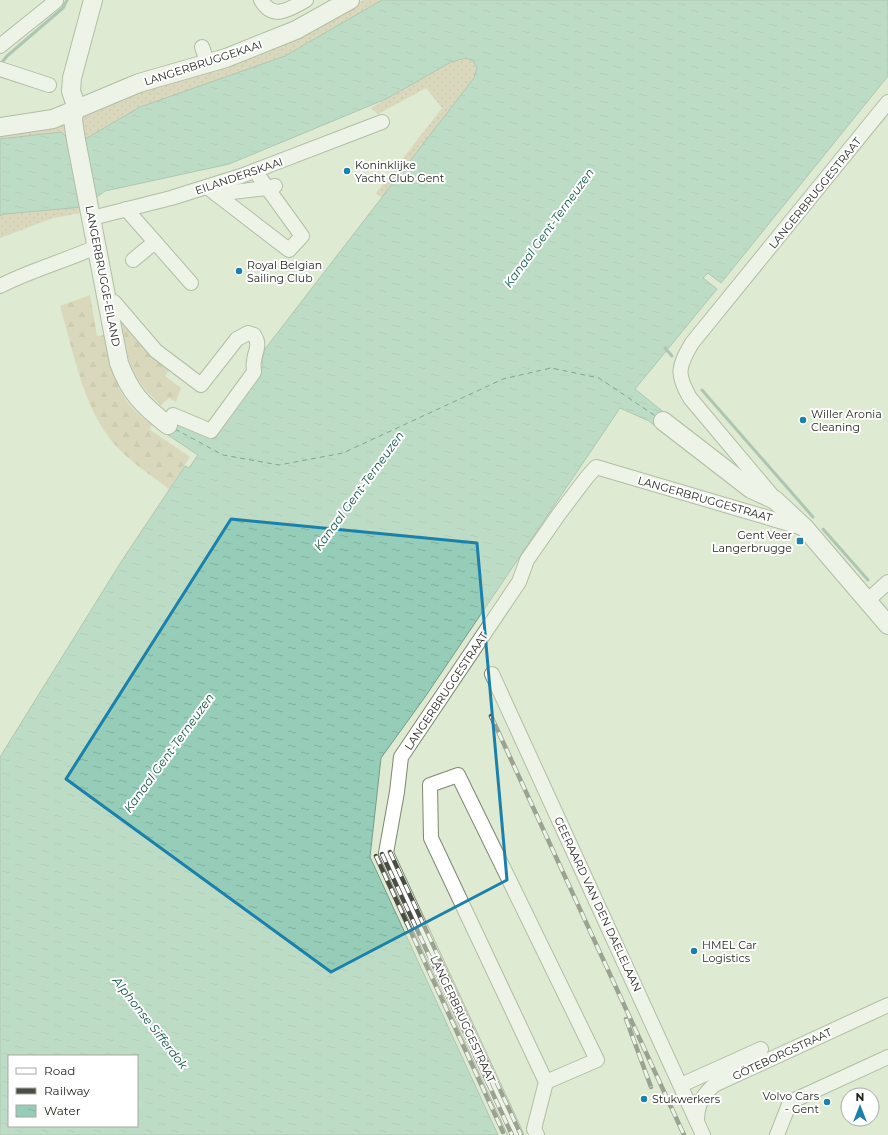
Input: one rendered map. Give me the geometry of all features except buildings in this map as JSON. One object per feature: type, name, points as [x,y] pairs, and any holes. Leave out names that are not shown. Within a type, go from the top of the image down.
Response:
[{"type":"main road","name":"LANGERBRUGGE-EILAND","points":[[93,0],[72,78],[71,92],[75,103],[73,120],[76,140],[119,363],[125,379],[135,396],[171,420]]},
{"type":"main road","name":"LANGERBRUGGEKAAI","points":[[0,127],[53,119],[205,55],[260,45],[296,30],[350,0]]},
{"type":"main road","points":[[663,421],[751,489],[775,500]]},
{"type":"main road","name":"LANGERBRUGGESTRAAT","points":[[775,500],[804,528],[888,625]]},
{"type":"street","points":[[261,0],[264,5],[274,12],[286,11],[306,0]]},
{"type":"street","points":[[0,46],[56,1]]},
{"type":"street","points":[[3,70],[50,85]]},
{"type":"street","name":"LANGERBRUGGESTRAAT","points":[[775,500],[690,398],[681,383],[681,363],[692,343],[888,102]]},
{"type":"street","name":"EILANDERSKAAI","points":[[90,210],[126,210],[171,198],[211,190],[255,171],[382,122]]},
{"type":"street","points":[[211,190],[289,250],[302,236],[271,187],[255,171]]},
{"type":"street","points":[[211,190],[271,187]]},
{"type":"street","points":[[126,210],[191,284]]},
{"type":"street","points":[[133,260],[155,242]]},
{"type":"street","points":[[0,286],[96,247]]},
{"type":"street","points":[[108,303],[114,302],[156,351],[201,385],[237,339],[248,334],[254,335],[257,340],[254,372],[211,431],[171,420]]},
{"type":"street","name":"LANGERBRUGGESTRAAT","points":[[516,1135],[386,853],[397,792],[401,757],[519,582],[527,560],[559,514],[596,467],[804,528]]},
{"type":"street","points":[[867,601],[888,582]]},
{"type":"street","name":"GEERAARD VAN DEN DAELELAAN","points":[[492,674],[681,1084],[703,1135]]},
{"type":"street","points":[[537,1135],[534,1129],[546,1082],[431,838],[430,785],[458,775],[597,1060],[546,1082]]},
{"type":"street","name":"GÖTEBORGSTRAAT","points":[[697,1122],[697,1108],[703,1095],[714,1085],[888,1005]]},
{"type":"street","points":[[681,1084],[761,1049]]},
{"type":"street","points":[[777,1135],[790,1102],[888,1057]]},
{"type":"highlighted area","points":[[231,519],[477,543],[507,880],[331,972],[66,779]]},
{"type":"green space","points":[[363,0],[382,0],[285,56],[140,107],[87,138],[0,139],[0,134],[95,109],[331,18]]},
{"type":"green space","points":[[466,58],[473,61],[477,68],[474,78],[383,198],[376,193],[442,108],[426,88],[378,114],[371,108],[451,62]]},
{"type":"green space","points":[[83,207],[84,209],[81,213],[53,218],[0,238],[0,216],[4,214]]},
{"type":"green space","points":[[90,295],[97,336],[104,335],[108,355],[121,392],[133,409],[152,425],[149,429],[190,457],[169,489],[136,464],[117,447],[105,432],[88,399],[75,362],[60,306]]},
{"type":"green space","points":[[125,321],[171,368],[165,376],[181,388],[176,402],[169,398],[161,405],[143,386],[137,377],[129,359],[121,323]]},
{"type":"water","points":[[382,0],[888,0],[888,76],[721,283],[708,273],[703,278],[717,289],[635,389],[666,414],[656,427],[649,421],[620,408],[425,697],[381,758],[370,857],[498,1135],[0,1135],[0,757],[121,562],[185,466],[189,468],[198,455],[165,433],[170,421],[212,435],[263,366],[262,360],[265,349],[474,78],[477,68],[473,61],[466,58],[451,62],[386,99],[229,164],[105,191],[83,207],[4,214],[0,216],[0,139],[61,132],[68,139],[72,140],[87,138],[140,107],[285,56]]},
{"type":"waterway","points":[[0,65],[7,56],[63,8],[67,0]]},
{"type":"waterway","points":[[665,348],[672,356]]},
{"type":"waterway","points":[[702,390],[813,517]]},
{"type":"waterway","points":[[823,529],[868,580]]},
{"type":"ferry route","points":[[175,429],[223,455],[279,465],[343,453],[503,379],[551,368],[599,378],[657,417]]},
{"type":"railway","points":[[491,716],[684,1135]]},
{"type":"railway","points":[[390,852],[521,1135]]},
{"type":"railway","points":[[382,854],[512,1135]]},
{"type":"railway","points":[[376,856],[503,1132]]},
{"type":"railway","points":[[626,1019],[651,1087]]},
{"type":"place","name":"Koninklijke Yacht Club Gent","points":[[347,171]]},
{"type":"place","name":"Royal Belgian Sailing Club","points":[[239,271]]},
{"type":"place","name":"Willer Aronia Cleaning","points":[[803,420]]},
{"type":"place","name":"Gent Veer Langerbrugge","points":[[800,541]]},
{"type":"place","name":"HMEL Car Logistics","points":[[694,951]]},
{"type":"place","name":"Stukwerkers","points":[[644,1099]]},
{"type":"place","name":"Volvo Cars - Gent","points":[[827,1102]]},
{"type":"water label","name":"Kanaal Gent-Terneuzen","points":[[549,228]]},
{"type":"water label","name":"Kanaal Gent-Terneuzen","points":[[359,491]]},
{"type":"water label","name":"Kanaal Gent-Terneuzen","points":[[169,753]]},
{"type":"water label","name":"Alphonse Sifferdok","points":[[150,1023]]}]
